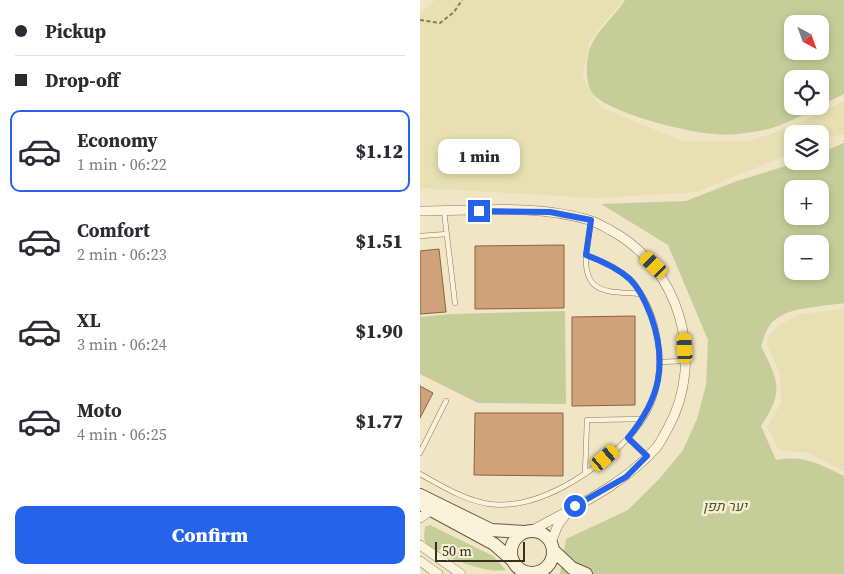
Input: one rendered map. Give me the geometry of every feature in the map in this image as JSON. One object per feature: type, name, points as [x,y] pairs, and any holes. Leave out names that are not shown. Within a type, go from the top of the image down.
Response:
[{"type":"street","points":[[420,211],[550,212],[591,220],[626,238],[654,265],[673,298],[684,334],[686,373],[678,410],[658,446],[626,477],[516,538],[512,544],[512,559]]},
{"type":"street","points":[[424,502],[494,544],[512,559],[520,570],[541,573],[552,561],[552,546],[558,525],[569,509]]},
{"type":"street","points":[[420,518],[424,502]]},
{"type":"street","points":[[424,502],[491,530],[541,532],[572,568],[586,574]]},
{"type":"street","points":[[420,545],[461,574]]},
{"type":"street","points":[[422,562],[436,573]]},
{"type":"lane","points":[[444,211],[455,304]]},
{"type":"lane","points":[[591,220],[586,255],[587,277],[595,287],[641,294]]},
{"type":"lane","points":[[420,236],[447,234]]},
{"type":"lane","points":[[420,474],[471,500],[490,504],[509,504],[546,495],[585,474],[628,438],[643,419],[658,385],[660,362],[654,326],[641,294],[633,282],[620,271],[586,255]]},
{"type":"lane","points":[[660,362],[686,361]]},
{"type":"lane","points":[[420,453],[446,401]]},
{"type":"lane","points":[[585,474],[587,420],[643,419]]},
{"type":"lane","points":[[628,438],[647,456]]},
{"type":"lane","points":[[422,562],[423,574]]},
{"type":"path","points":[[420,20],[440,23],[454,12],[462,0]]},
{"type":"shaded area","points":[[435,0],[623,0],[590,40],[582,76],[600,107],[682,141],[749,141],[784,130],[784,156],[696,192],[596,198],[420,188],[420,13]]},
{"type":"shaded area","points":[[844,101],[844,135],[829,138],[829,125],[795,125],[815,115],[829,115],[829,108]]},
{"type":"shaded area","points":[[844,309],[844,471],[809,453],[779,450],[767,427],[781,403],[780,373],[767,345],[769,335],[779,325],[801,314]]},
{"type":"green space","points":[[625,0],[844,0],[844,94],[829,102],[829,70],[784,70],[784,115],[802,115],[779,126],[739,134],[720,135],[686,130],[648,120],[611,106],[598,99],[591,91],[587,74],[588,57],[593,41]]},
{"type":"green space","name":"יער תפן","points":[[844,143],[844,303],[791,312],[770,324],[761,346],[775,378],[776,395],[761,426],[776,460],[803,460],[819,464],[844,476],[844,574],[560,574],[566,539],[628,510],[660,478],[683,450],[697,419],[706,385],[708,340],[668,245],[601,204],[686,201],[737,181],[784,167],[784,170],[829,170],[829,149]]},
{"type":"green space","points":[[565,311],[566,404],[478,403],[420,374],[420,317],[452,314]]},
{"type":"green space","points":[[430,525],[493,556],[506,570],[497,571],[465,564],[435,550],[427,545],[424,539],[425,527]]},
{"type":"building","points":[[564,245],[564,308],[475,309],[475,246]]},
{"type":"building","points":[[439,249],[446,312],[420,314],[420,251]]},
{"type":"building","points":[[635,316],[635,405],[572,406],[572,317]]},
{"type":"building","points":[[420,386],[433,393],[420,418]]},
{"type":"building","points":[[475,413],[563,413],[563,476],[474,475]]},
{"type":"route","points":[[479,211],[550,212],[591,220],[586,255],[613,267],[625,275],[639,290],[649,310],[658,341],[660,356],[658,385],[647,412],[628,438],[647,456],[626,477],[608,489],[575,506]]}]
